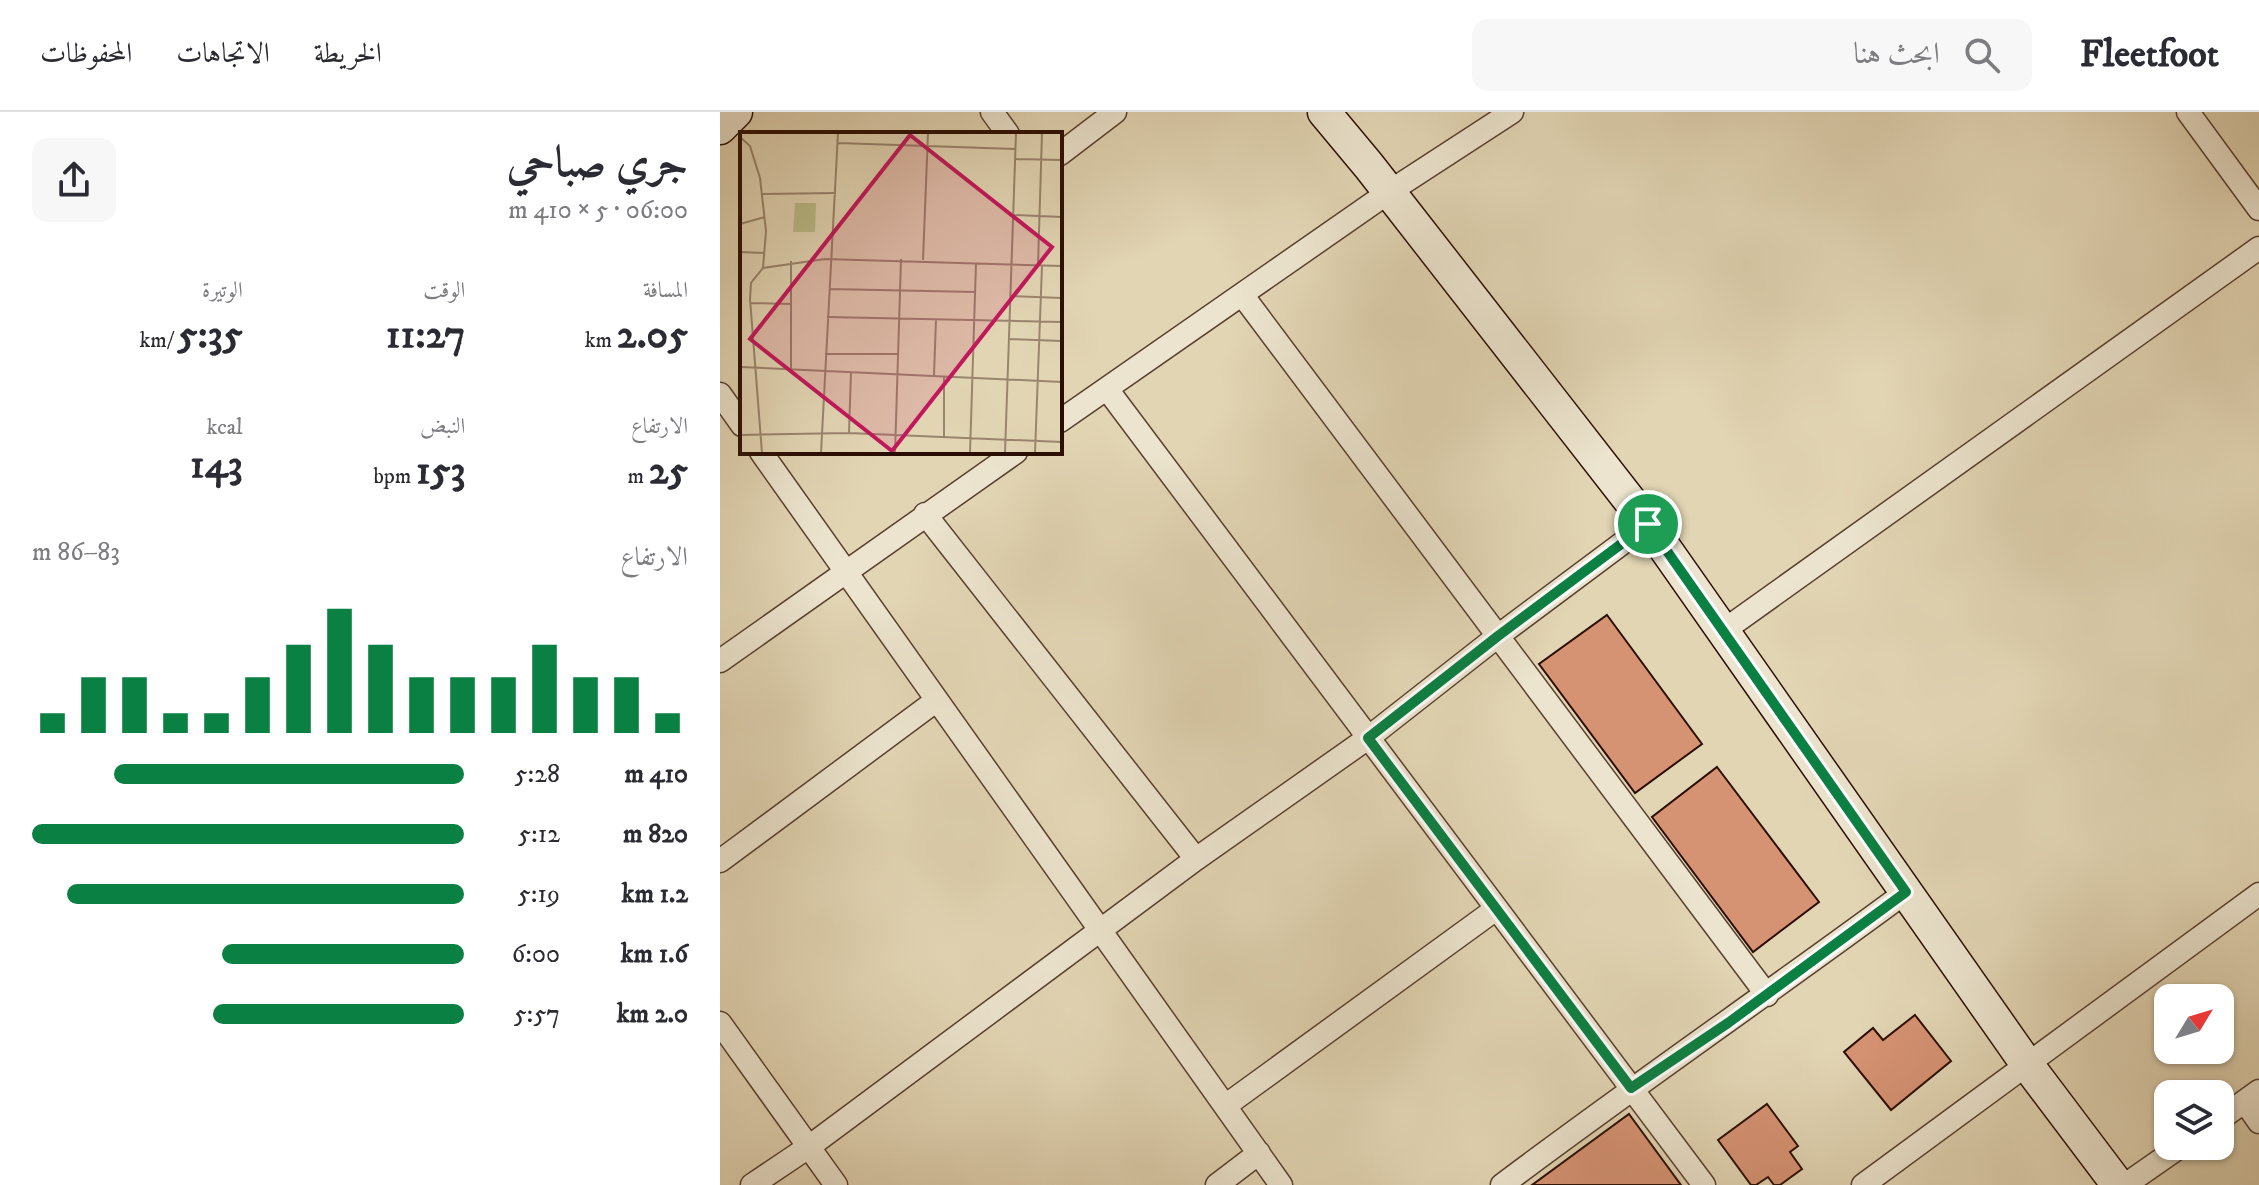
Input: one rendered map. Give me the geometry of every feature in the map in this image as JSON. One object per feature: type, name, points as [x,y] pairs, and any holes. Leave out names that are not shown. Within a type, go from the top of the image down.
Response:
[{"type":"street","points":[[720,128],[736,112]]},
{"type":"street","points":[[992,112],[1007,132]]},
{"type":"street","points":[[1062,152],[1115,112]]},
{"type":"street","points":[[1324,112],[1648,524],[2026,1063],[2118,1185]]},
{"type":"street","points":[[1062,420],[1389,192],[1512,112]]},
{"type":"street","points":[[2188,112],[2259,209]]},
{"type":"street","points":[[1723,631],[2259,248]]},
{"type":"street","points":[[1243,296],[1767,995]]},
{"type":"street","points":[[1107,389],[1704,1185]]},
{"type":"street","points":[[720,394],[739,415]]},
{"type":"street","points":[[762,454],[1281,1185]]},
{"type":"street","points":[[720,661],[1013,454]]},
{"type":"street","points":[[925,514],[1196,859]]},
{"type":"street","points":[[752,1185],[810,1146],[1196,859],[1368,738],[1648,524]]},
{"type":"street","points":[[720,861],[937,700]]},
{"type":"street","points":[[1502,1185],[1631,1088],[1767,995],[1906,892]]},
{"type":"street","points":[[1875,1182],[2026,1063],[2259,894]]},
{"type":"street","points":[[1225,1106],[1496,909]]},
{"type":"street","points":[[720,1023],[836,1185]]},
{"type":"street","points":[[2234,1109],[2252,1097],[2259,1122]]},
{"type":"street","points":[[1217,1185],[1259,1153]]},
{"type":"street","points":[[2125,1185],[2161,1160]]},
{"type":"building","points":[[1607,615],[1702,744],[1635,793],[1539,664]]},
{"type":"building","points":[[1717,767],[1819,902],[1753,952],[1652,817]]},
{"type":"building","points":[[1915,1015],[1951,1061],[1891,1110],[1844,1052],[1873,1028],[1883,1040]]},
{"type":"building","points":[[1767,1104],[1798,1146],[1790,1152],[1802,1169],[1780,1185],[1774,1185],[1768,1177],[1751,1185],[1718,1140]]},
{"type":"building","points":[[1629,1114],[1681,1185],[1532,1185]]},
{"type":"route","points":[[1648,524],[1906,892],[1728,1023],[1631,1088],[1368,738],[1648,524]]}]
